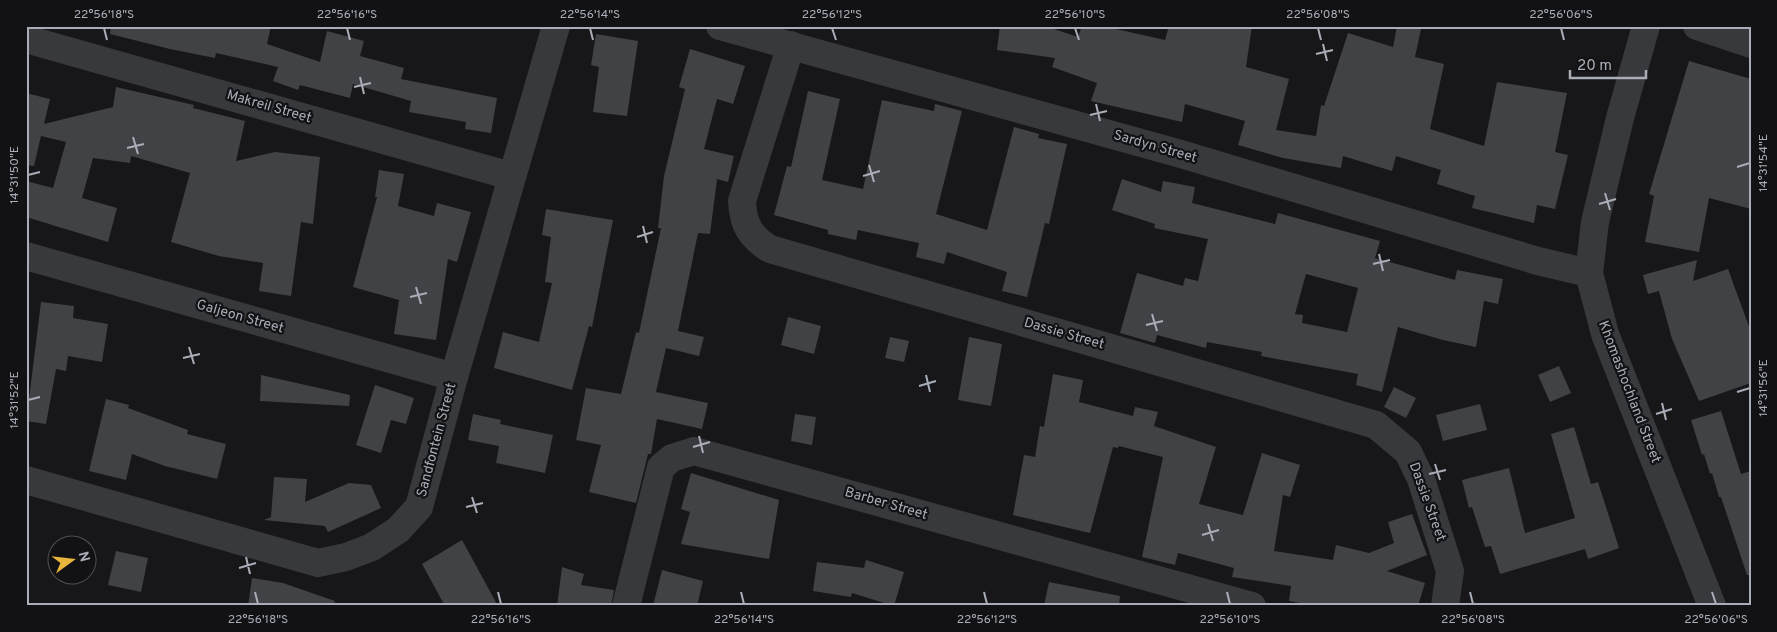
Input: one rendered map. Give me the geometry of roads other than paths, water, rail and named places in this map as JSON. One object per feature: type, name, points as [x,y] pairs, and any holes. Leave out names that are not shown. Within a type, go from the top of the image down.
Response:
[{"type":"street","name":"Sandfontein Street","points":[[26,480],[318,563],[346,557],[372,547],[398,530],[419,507],[511,176],[556,26]]},
{"type":"street","name":"Sardyn Street","points":[[720,26],[1182,154],[1538,261],[1589,273]]},
{"type":"street","name":"Khomashochland Street","points":[[1646,26],[1620,118],[1595,222],[1589,273],[1605,334],[1712,606]]},
{"type":"street","points":[[1697,26],[1751,44]]},
{"type":"street","name":"Makreil Street","points":[[26,39],[511,176]]},
{"type":"street","name":"Dassie Street","points":[[791,46],[742,201],[746,227],[758,241],[770,249],[1376,425],[1408,452],[1421,479],[1450,571],[1445,606]]},
{"type":"street","name":"Galjeon Street","points":[[26,256],[454,377]]},
{"type":"street","name":"Barber Street","points":[[626,606],[661,467],[672,458],[694,451],[1252,606]]}]
